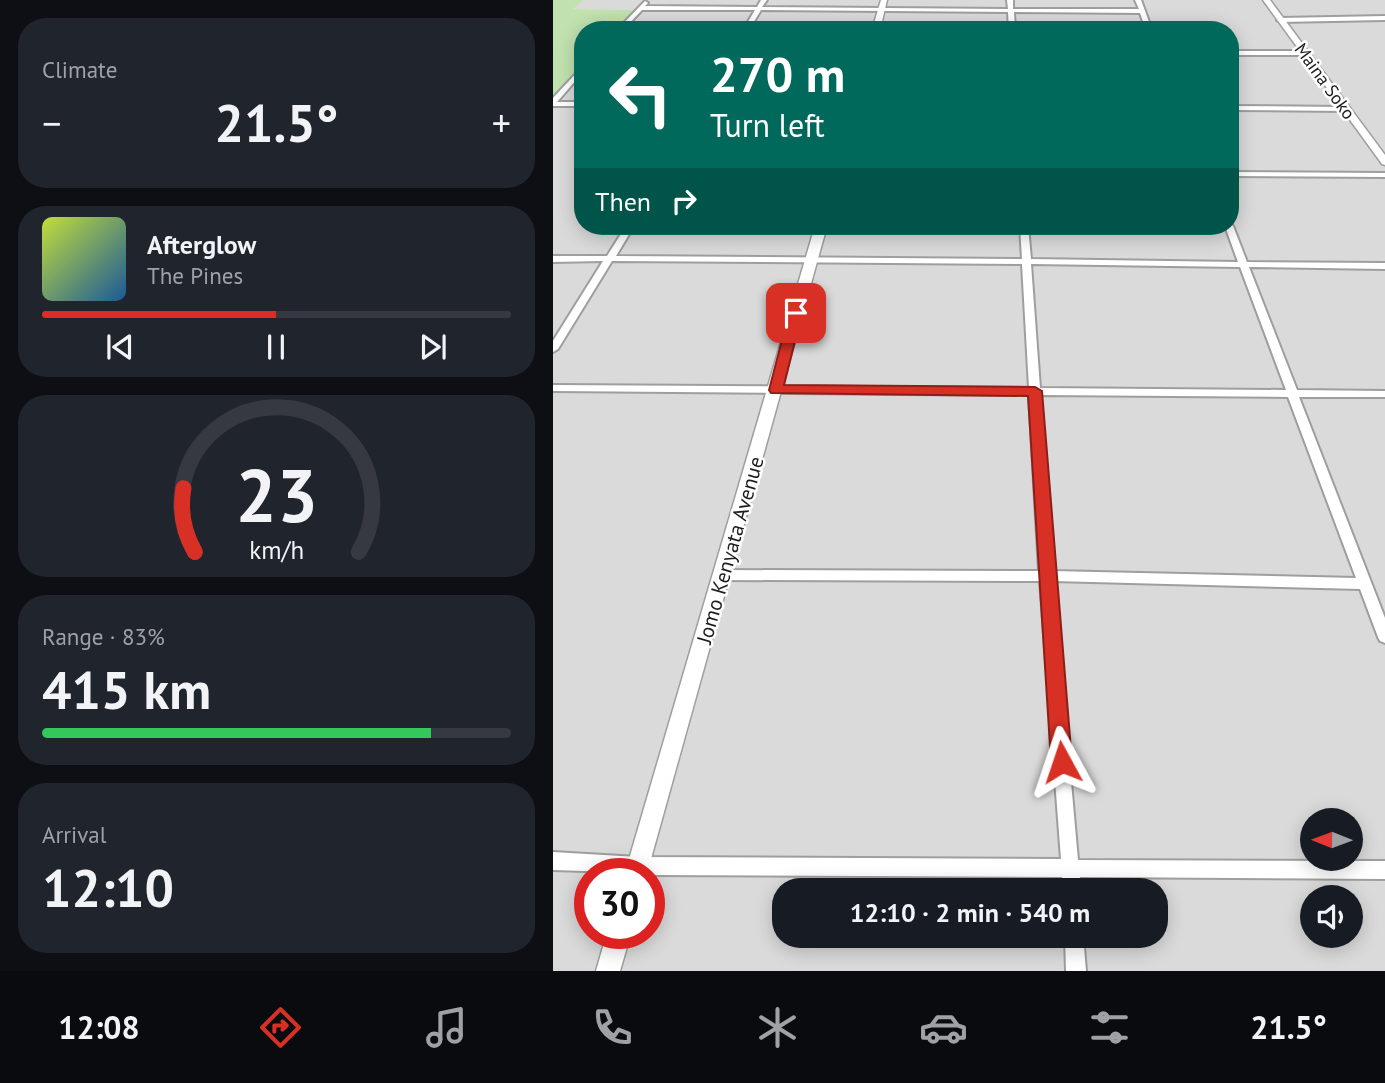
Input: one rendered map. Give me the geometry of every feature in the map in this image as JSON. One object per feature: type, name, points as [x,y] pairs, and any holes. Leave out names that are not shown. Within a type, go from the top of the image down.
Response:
[{"type":"street","points":[[629,21],[647,0]]},
{"type":"street","points":[[751,21],[764,0]]},
{"type":"street","points":[[878,21],[884,0]]},
{"type":"street","points":[[1010,0],[1012,21]]},
{"type":"street","points":[[1138,0],[1146,21]]},
{"type":"street","name":"Maina Soko","points":[[1266,0],[1385,162]]},
{"type":"street","points":[[641,8],[1142,11]]},
{"type":"street","points":[[1280,20],[1385,18]]},
{"type":"street","points":[[1239,54],[1304,53]]},
{"type":"street","points":[[553,103],[574,78]]},
{"type":"street","points":[[553,103],[574,104]]},
{"type":"street","points":[[1239,108],[1345,110]]},
{"type":"street","points":[[1239,174],[1385,175]]},
{"type":"street","points":[[553,349],[625,235]]},
{"type":"street","name":"Jomo Kenyata Avenue","points":[[640,858],[818,235]]},
{"type":"street","points":[[1024,235],[1046,576],[1071,878]]},
{"type":"street","points":[[1233,235],[1385,637]]},
{"type":"street","points":[[553,259],[715,258],[1385,266]]},
{"type":"street","points":[[553,388],[1385,394]]},
{"type":"street","points":[[723,575],[1046,576],[1364,584]]},
{"type":"street","points":[[553,861],[574,863]]},
{"type":"street","points":[[665,870],[1385,870]]},
{"type":"street","points":[[1075,948],[1076,971]]},
{"type":"street","points":[[608,971],[614,949]]},
{"type":"shaded area","points":[[584,0],[1385,0],[1385,971],[553,971],[553,96],[574,74],[574,235],[1239,235],[1239,21],[625,21],[635,10],[572,9]]},
{"type":"green space","points":[[553,0],[584,0],[573,9],[636,10],[626,21],[574,21],[574,74],[553,96]]},
{"type":"route","points":[[796,313],[776,390],[1035,391],[1046,576],[1062,762]]}]
